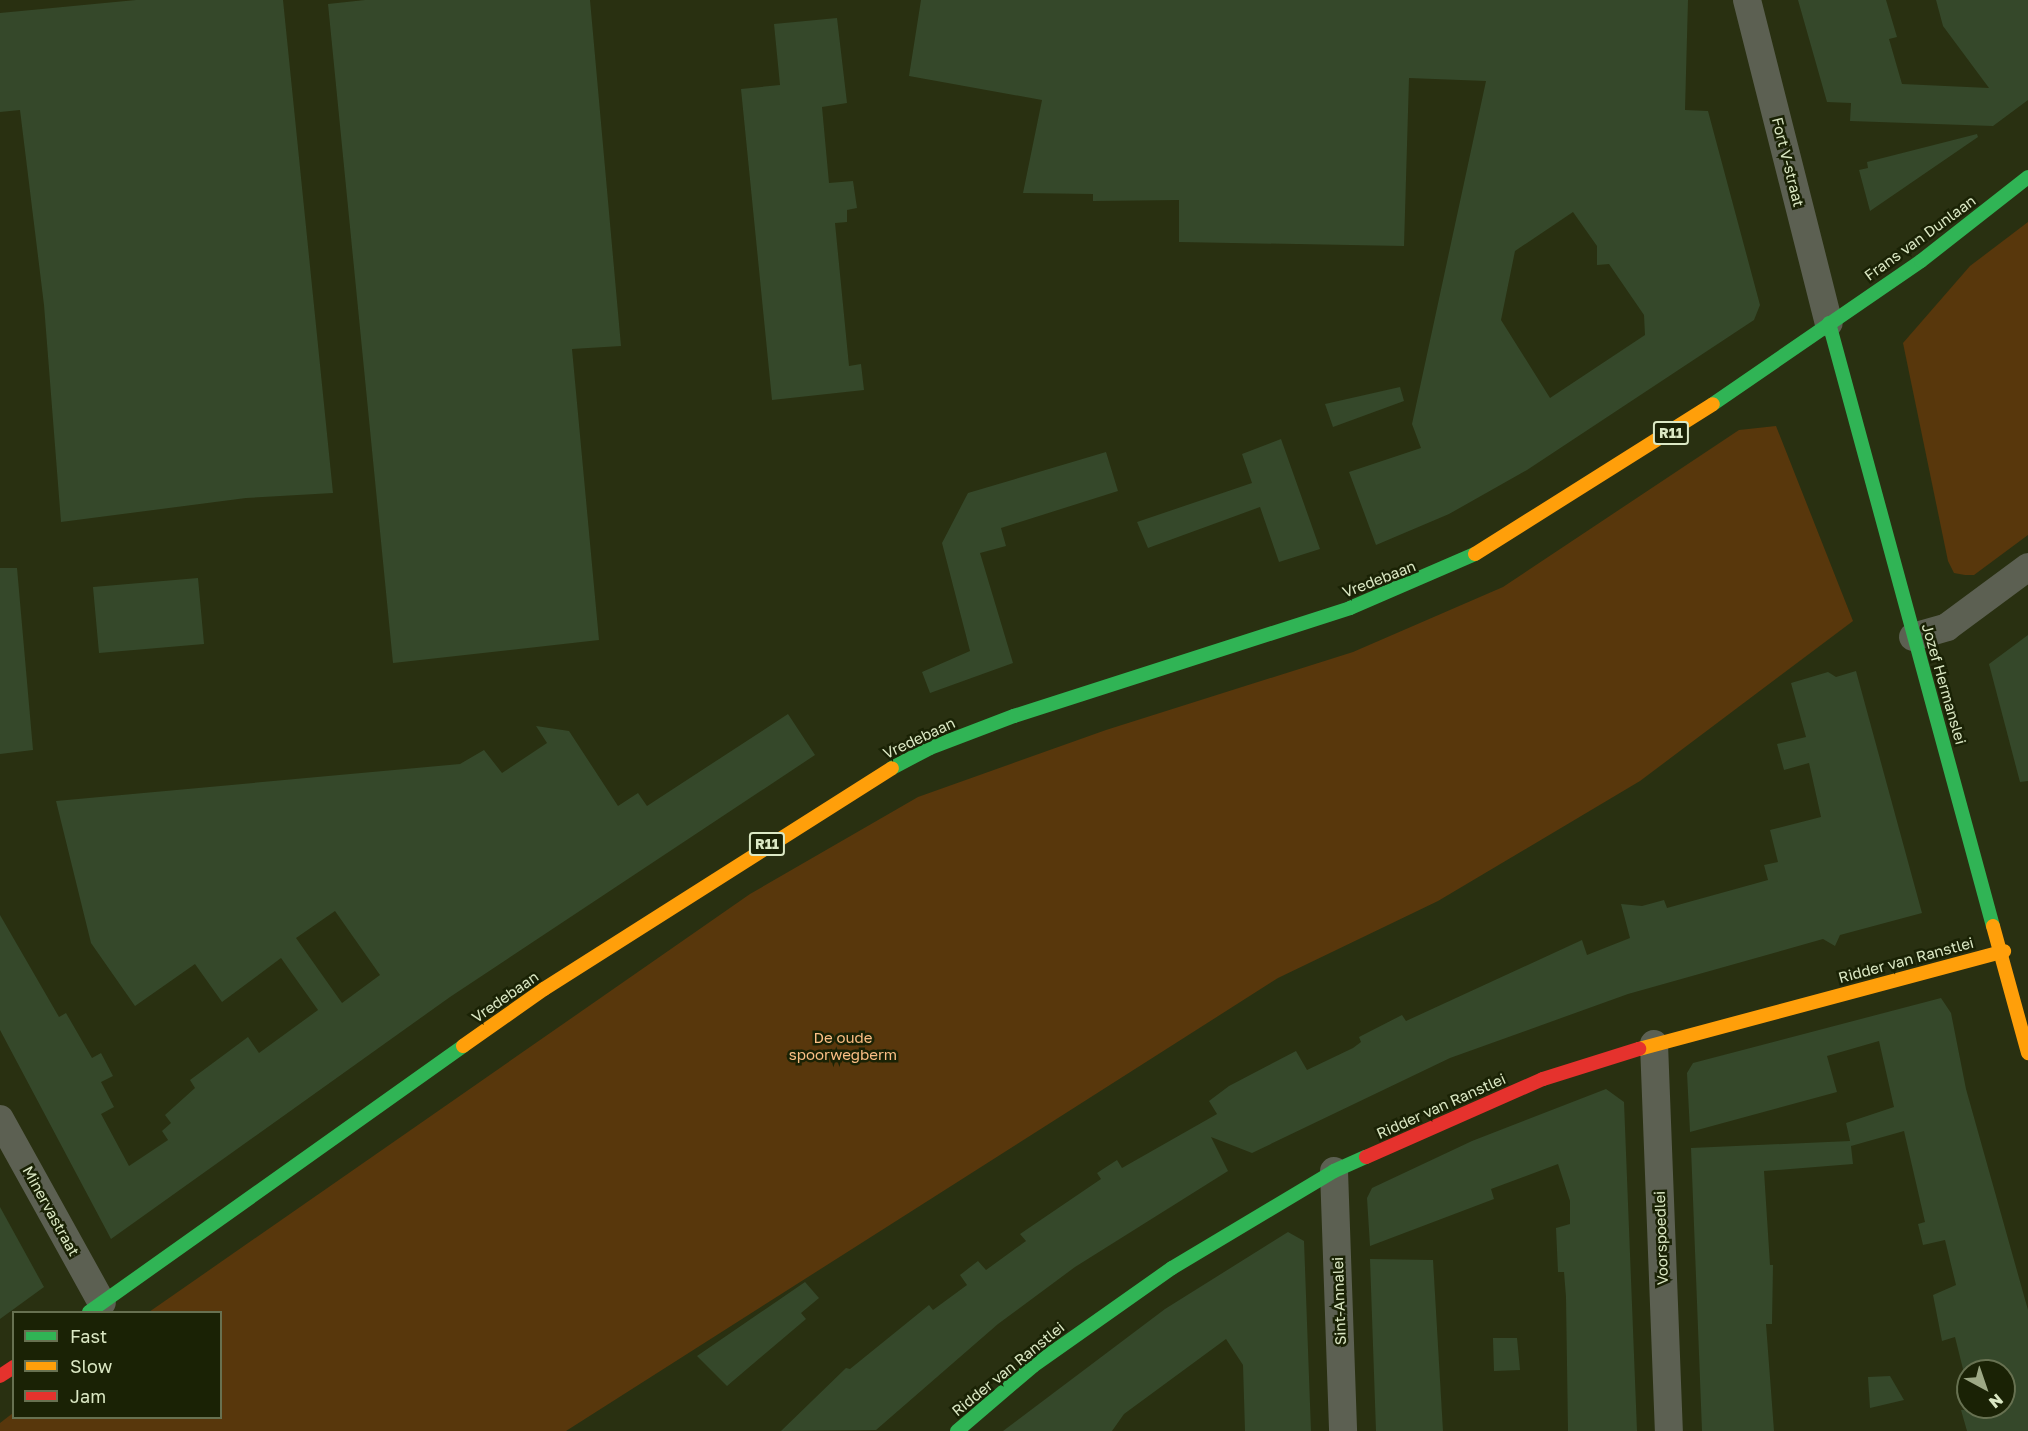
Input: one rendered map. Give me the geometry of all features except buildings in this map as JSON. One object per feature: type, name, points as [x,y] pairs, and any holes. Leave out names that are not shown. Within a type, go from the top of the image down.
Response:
[{"type":"main road","name":"Frans van Dunlaan","points":[[1829,323],[1921,261],[2028,177]]},
{"type":"main road","name":"Jozef Hermanslei","points":[[1829,323],[1913,637],[2004,951],[2028,1053]]},
{"type":"main road","name":"Vredebaan","points":[[96,1308],[544,989],[857,787],[930,748],[1014,716],[1350,608],[1438,574],[1509,536],[1655,443],[1829,323]]},
{"type":"main road","name":"Ridder van Ranstlei","points":[[957,1431],[1033,1366],[1172,1268],[1334,1170],[1543,1079],[1654,1044],[2004,951]]},
{"type":"street","name":"Fort V-straat","points":[[1747,0],[1829,323]]},
{"type":"street","points":[[1913,637],[1947,627],[2028,567]]},
{"type":"street","name":"Voorspoedlei","points":[[1654,1044],[1669,1431]]},
{"type":"street","name":"Minervastraat","points":[[0,1119],[96,1308]]},
{"type":"street","name":"Sint-Annalei","points":[[1334,1170],[1344,1431]]},
{"type":"green space","points":[[2028,222],[2028,535],[1974,575],[1954,573],[1948,561],[1903,343],[1970,266]]},
{"type":"green space","name":"De oude spoorwegberm","points":[[1776,426],[1853,621],[1640,781],[1438,901],[1278,978],[566,1431],[0,1431],[0,1423],[12,1414],[12,1419],[222,1419],[222,1311],[150,1311],[750,894],[918,797],[1106,730],[1353,652],[1503,587],[1739,430]]},
{"type":"traffic: fast","points":[[1713,404],[1921,261],[2028,177]]},
{"type":"traffic: fast","points":[[1829,323],[1993,926]]},
{"type":"traffic: fast","points":[[892,768],[930,748],[1014,716],[1350,608],[1475,554]]},
{"type":"traffic: fast","points":[[90,1311],[463,1046]]},
{"type":"traffic: fast","points":[[957,1431],[1033,1366],[1172,1268],[1334,1171],[1366,1157]]},
{"type":"traffic: slow","points":[[1475,554],[1713,404]]},
{"type":"traffic: slow","points":[[463,1046],[544,989],[892,768]]},
{"type":"traffic: slow","points":[[1993,926],[2028,1053]]},
{"type":"traffic: slow","points":[[1639,1049],[2004,951]]},
{"type":"traffic: jam","points":[[1366,1157],[1543,1079],[1639,1049]]},
{"type":"traffic: jam","points":[[0,1376],[12,1368]]}]
